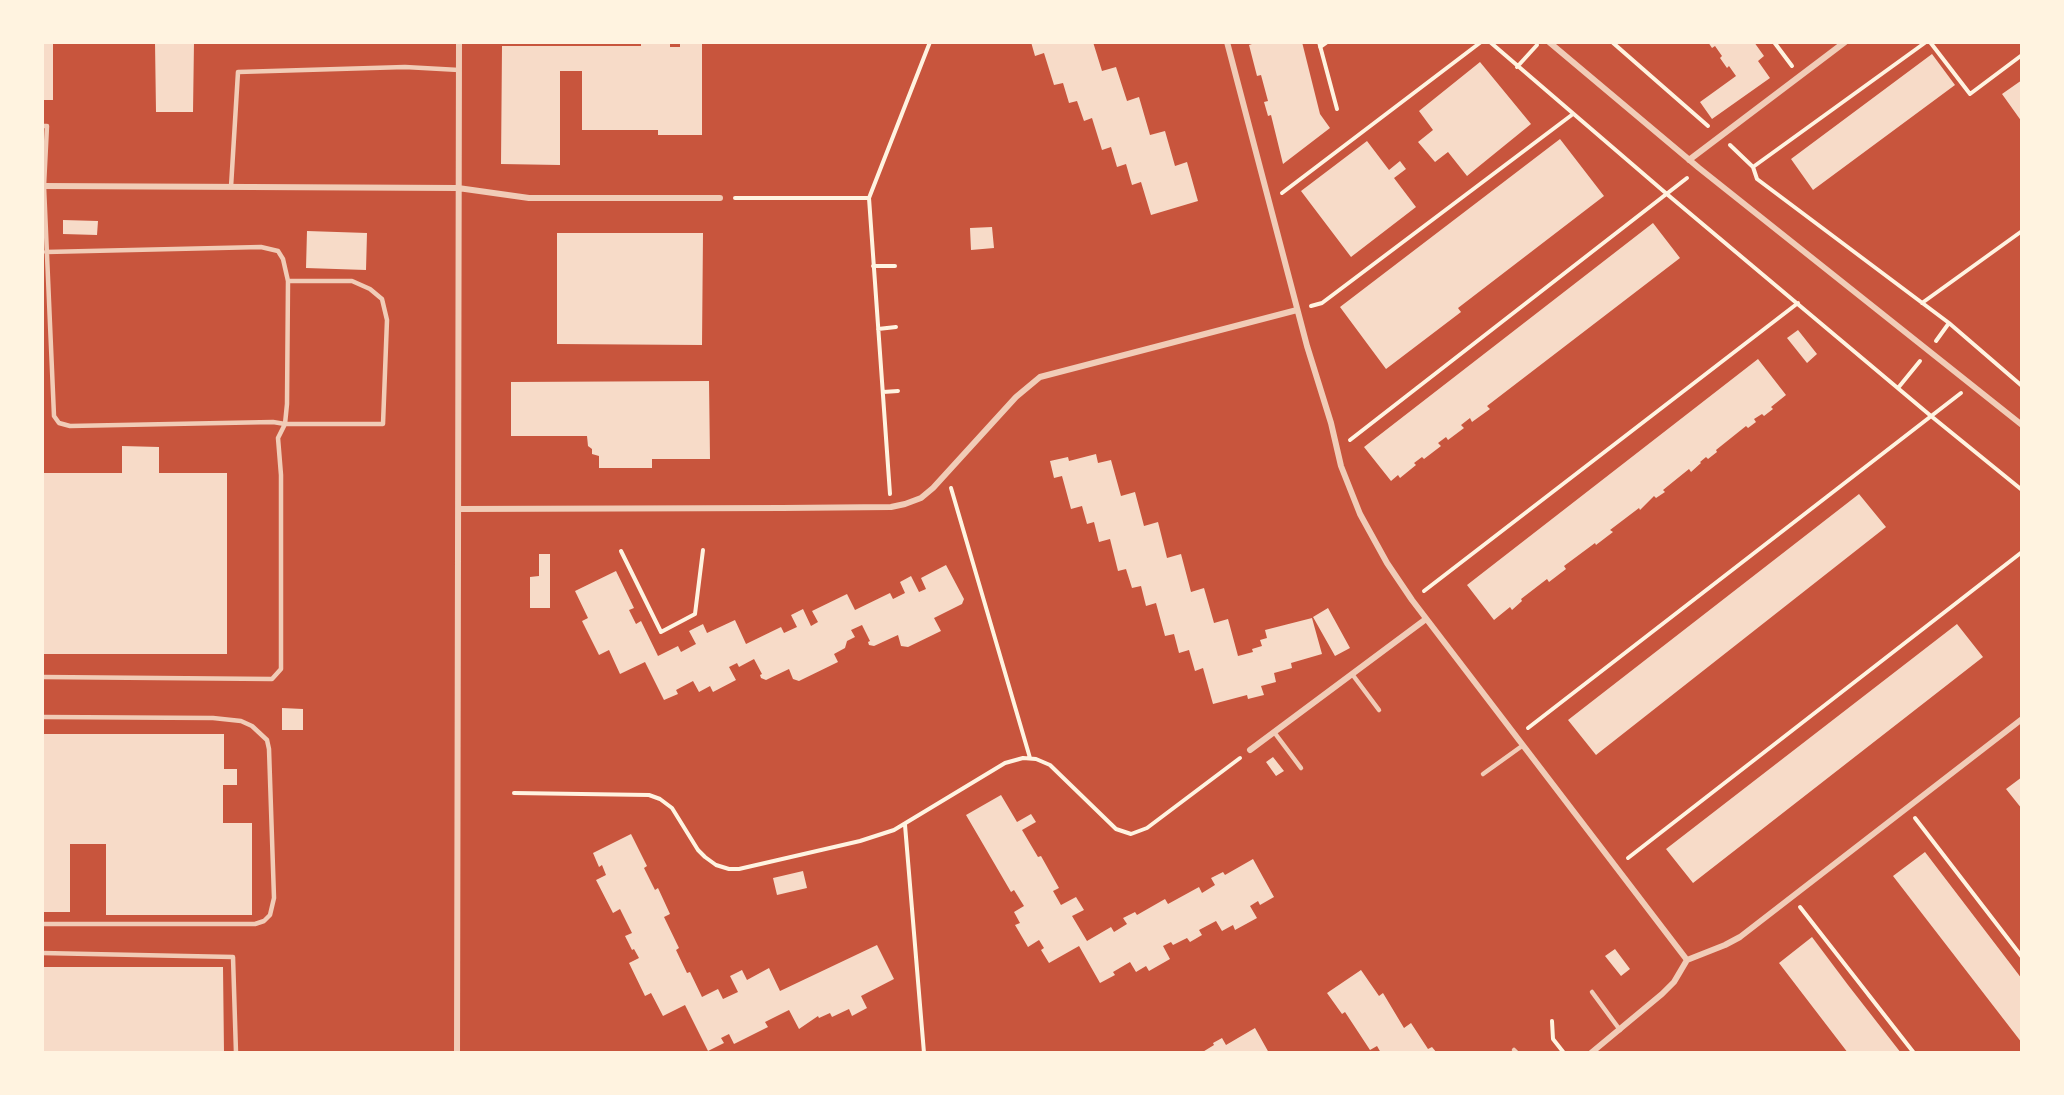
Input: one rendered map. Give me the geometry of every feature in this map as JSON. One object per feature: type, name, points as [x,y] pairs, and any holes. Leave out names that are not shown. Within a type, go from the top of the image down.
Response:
[{"type":"street","points":[[457,1053],[459,42]]},
{"type":"street","points":[[1227,42],[1297,310],[1337,449],[1349,489],[1366,525],[1387,563],[1426,619],[1687,960]]},
{"type":"street","points":[[1549,42],[1689,160],[2022,425]]},
{"type":"street","points":[[1689,160],[1845,42]]},
{"type":"street","points":[[43,186],[458,188],[529,198],[720,198]]},
{"type":"street","points":[[459,509],[891,507],[905,504],[921,498],[933,488],[1016,397],[1040,377],[1297,310]]},
{"type":"street","points":[[1250,750],[1426,619]]},
{"type":"street","points":[[1591,1053],[1662,994],[1674,982],[1687,960],[1740,937],[2022,719]]},
{"type":"lane","points":[[231,187],[238,72],[405,67],[459,70]]},
{"type":"lane","points":[[42,126],[48,126],[43,186],[54,416],[59,423],[70,426],[273,422],[285,424],[383,423],[387,320],[382,298],[370,289],[352,281],[288,281]]},
{"type":"lane","points":[[42,677],[272,679],[281,669],[281,486],[278,438],[285,424],[287,404],[288,281],[283,259],[278,251],[261,247],[46,252]]},
{"type":"lane","points":[[1352,674],[1379,710]]},
{"type":"lane","points":[[42,717],[213,718],[241,721],[252,726],[267,740],[269,749],[274,898],[270,915],[264,921],[255,924],[42,924]]},
{"type":"lane","points":[[1274,732],[1301,768]]},
{"type":"lane","points":[[1483,774],[1522,746]]},
{"type":"lane","points":[[42,953],[233,957],[236,1053]]},
{"type":"lane","points":[[1592,992],[1620,1030]]},
{"type":"path","points":[[891,507],[869,198],[930,42]]},
{"type":"path","points":[[1327,42],[1319,45],[1337,109]]},
{"type":"path","points":[[1269,203],[1481,42]]},
{"type":"path","points":[[1490,42],[1668,195],[2022,490]]},
{"type":"path","points":[[1517,67],[1539,42]]},
{"type":"path","points":[[1612,42],[1753,167],[1757,179],[1948,323],[2022,386]]},
{"type":"path","points":[[1774,42],[1800,76]]},
{"type":"path","points":[[1753,167],[1926,42]]},
{"type":"path","points":[[1930,42],[1970,94],[2022,55]]},
{"type":"path","points":[[1297,310],[1323,303],[1573,114]]},
{"type":"path","points":[[1337,449],[1668,195],[1699,168]]},
{"type":"path","points":[[720,198],[869,198]]},
{"type":"path","points":[[1922,303],[2022,231]]},
{"type":"path","points":[[873,266],[895,266]]},
{"type":"path","points":[[1412,600],[1798,303]]},
{"type":"path","points":[[1898,388],[1948,323]]},
{"type":"path","points":[[878,329],[896,327]]},
{"type":"path","points":[[1515,738],[1972,385]]},
{"type":"path","points":[[883,392],[898,391]]},
{"type":"path","points":[[947,473],[1030,758]]},
{"type":"path","points":[[621,551],[661,632],[695,614],[703,550]]},
{"type":"path","points":[[1616,868],[2022,552]]},
{"type":"path","points":[[514,794],[649,795],[660,799],[672,808],[698,850],[705,857],[716,865],[729,869],[752,867],[860,841],[905,825],[1005,763],[1030,758],[1050,765],[1116,829],[1131,834],[1147,828],[1250,750]]},
{"type":"path","points":[[1908,807],[2022,957]]},
{"type":"path","points":[[905,825],[924,1053]]},
{"type":"path","points":[[1792,897],[1914,1053]]},
{"type":"path","points":[[1552,1021],[1553,1039],[1564,1053]]},
{"type":"building","points":[[42,42],[53,42],[53,100],[42,100]]},
{"type":"building","points":[[155,42],[194,42],[193,112],[156,112]]},
{"type":"building","points":[[641,42],[670,42],[670,47],[680,47],[680,42],[702,42],[702,135],[658,135],[658,130],[582,130],[582,71],[560,71],[560,165],[501,164],[502,46],[641,46]]},
{"type":"building","points":[[1031,42],[1093,42],[1102,71],[1116,67],[1127,101],[1139,97],[1150,135],[1165,131],[1175,166],[1187,162],[1198,201],[1151,215],[1141,182],[1132,185],[1126,164],[1117,167],[1111,147],[1102,150],[1092,118],[1084,121],[1077,101],[1069,103],[1063,83],[1054,85],[1044,53],[1035,56]]},
{"type":"building","points":[[1251,42],[1302,42],[1320,114],[1330,128],[1283,164],[1271,115],[1268,116],[1264,102],[1268,101],[1261,75],[1257,76],[1249,45],[1252,44]]},
{"type":"building","points":[[1708,42],[1754,42],[1764,56],[1758,61],[1770,78],[1712,119],[1700,102],[1736,76],[1720,58],[1722,56],[1715,46],[1712,48]]},
{"type":"building","points":[[1932,54],[1955,85],[1813,190],[1791,159]]},
{"type":"building","points":[[1480,62],[1531,124],[1467,176],[1448,152],[1435,162],[1418,142],[1433,130],[1419,111]]},
{"type":"building","points":[[2022,80],[2022,122],[2002,94]]},
{"type":"building","points":[[1560,139],[1604,196],[1458,308],[1461,312],[1386,369],[1340,307]]},
{"type":"building","points":[[1367,141],[1389,170],[1400,161],[1406,169],[1394,178],[1416,207],[1351,257],[1301,191]]},
{"type":"building","points":[[63,220],[98,221],[97,235],[63,234]]},
{"type":"building","points":[[1653,223],[1680,258],[1487,406],[1490,409],[1472,422],[1470,418],[1461,425],[1464,428],[1448,440],[1446,437],[1438,443],[1441,446],[1424,459],[1422,457],[1414,463],[1416,465],[1400,478],[1398,475],[1391,481],[1364,447]]},
{"type":"building","points":[[992,227],[994,248],[971,250],[970,228]]},
{"type":"building","points":[[307,231],[367,233],[366,270],[306,268]]},
{"type":"building","points":[[557,233],[703,233],[702,345],[557,344]]},
{"type":"building","points":[[1798,330],[1817,354],[1807,363],[1787,338]]},
{"type":"building","points":[[1758,359],[1786,395],[1771,407],[1773,409],[1764,416],[1762,414],[1754,419],[1756,422],[1748,428],[1746,426],[1708,459],[1706,457],[1691,472],[1689,469],[1663,490],[1665,492],[1656,498],[1654,496],[1640,510],[1639,508],[1610,530],[1613,532],[1564,566],[1566,569],[1549,582],[1547,579],[1521,599],[1522,601],[1512,610],[1510,607],[1494,620],[1467,585]]},
{"type":"building","points":[[709,381],[710,459],[652,459],[652,468],[599,468],[599,456],[592,454],[587,436],[511,436],[511,382]]},
{"type":"building","points":[[122,446],[159,447],[159,473],[227,473],[227,654],[42,654],[42,473],[122,473]]},
{"type":"building","points":[[1096,454],[1098,463],[1111,460],[1121,496],[1135,492],[1144,526],[1158,522],[1167,558],[1181,554],[1191,592],[1204,588],[1214,623],[1228,619],[1238,656],[1253,652],[1252,649],[1262,646],[1260,640],[1267,638],[1265,630],[1312,618],[1322,654],[1291,663],[1292,668],[1274,673],[1276,682],[1261,686],[1264,695],[1248,699],[1247,695],[1213,704],[1203,668],[1195,671],[1189,650],[1179,653],[1174,634],[1165,636],[1156,603],[1146,606],[1141,586],[1132,588],[1126,569],[1118,571],[1110,539],[1099,542],[1094,522],[1087,524],[1082,506],[1071,509],[1062,476],[1054,478],[1050,461],[1068,457],[1069,461]]},
{"type":"building","points":[[1859,494],[1886,527],[1596,755],[1568,720]]},
{"type":"building","points":[[539,554],[550,554],[550,608],[530,608],[530,577],[539,576]]},
{"type":"building","points":[[946,565],[964,599],[962,604],[934,618],[941,631],[908,647],[901,646],[898,635],[874,646],[869,645],[870,641],[862,625],[851,630],[855,637],[847,641],[845,648],[834,654],[838,662],[799,681],[793,679],[789,669],[766,680],[761,678],[762,674],[754,659],[739,667],[737,663],[729,667],[736,680],[713,692],[710,686],[699,692],[693,681],[676,690],[678,694],[664,700],[645,662],[620,674],[609,650],[599,655],[582,621],[588,618],[575,591],[616,571],[634,608],[629,610],[636,624],[641,621],[658,656],[678,646],[681,652],[696,644],[689,631],[703,624],[707,633],[735,620],[746,644],[781,627],[784,633],[797,627],[791,615],[803,609],[811,626],[818,622],[812,611],[847,594],[855,610],[890,593],[893,599],[905,593],[900,582],[911,576],[919,592],[926,589],[921,578]]},
{"type":"building","points":[[1328,608],[1350,648],[1335,656],[1313,617]]},
{"type":"building","points":[[1957,624],[1983,657],[1693,883],[1666,849]]},
{"type":"building","points":[[282,708],[303,709],[303,730],[282,730]]},
{"type":"building","points":[[42,734],[224,734],[224,769],[237,769],[237,785],[223,785],[223,823],[252,823],[252,915],[106,915],[106,844],[70,844],[70,912],[42,912]]},
{"type":"building","points":[[1273,757],[1284,771],[1276,776],[1266,762]]},
{"type":"building","points":[[2022,777],[2022,809],[2006,789]]},
{"type":"building","points":[[1001,795],[1017,822],[1031,814],[1036,822],[1022,830],[1038,857],[1041,856],[1059,888],[1053,891],[1061,905],[1076,897],[1084,910],[1072,916],[1087,941],[1111,927],[1114,932],[1127,924],[1123,918],[1135,912],[1137,915],[1165,899],[1168,904],[1199,887],[1202,893],[1215,885],[1211,878],[1223,872],[1225,875],[1253,859],[1274,897],[1260,905],[1258,901],[1250,906],[1257,918],[1235,930],[1233,925],[1222,931],[1216,921],[1199,930],[1202,935],[1190,942],[1187,938],[1173,945],[1171,942],[1163,946],[1170,959],[1149,971],[1146,966],[1136,972],[1130,962],[1113,972],[1115,975],[1100,983],[1079,946],[1049,963],[1041,950],[1044,948],[1039,940],[1028,947],[1015,925],[1020,923],[1014,912],[1024,906],[1014,890],[1011,892],[966,815]]},
{"type":"building","points":[[631,834],[647,866],[644,868],[655,890],[658,888],[670,914],[664,917],[679,948],[676,950],[702,997],[718,989],[723,999],[738,992],[730,976],[742,970],[747,980],[769,968],[780,991],[877,945],[894,979],[861,996],[867,1008],[852,1016],[849,1009],[832,1017],[830,1013],[819,1018],[818,1016],[799,1029],[789,1010],[765,1022],[768,1027],[734,1044],[729,1034],[721,1038],[724,1043],[708,1051],[685,1005],[663,1016],[651,993],[645,996],[629,963],[639,958],[625,936],[632,933],[620,909],[613,913],[596,880],[606,875],[602,865],[599,867],[593,853]]},
{"type":"building","points":[[1925,852],[2022,979],[2022,1043],[1893,876]]},
{"type":"building","points":[[803,871],[807,888],[777,895],[773,878]]},
{"type":"building","points":[[1812,937],[1901,1053],[1848,1053],[1815,1010],[1779,963]]},
{"type":"building","points":[[1615,949],[1630,969],[1621,976],[1605,956]]},
{"type":"building","points":[[42,967],[223,967],[224,1053],[42,1053]]},
{"type":"building","points":[[1361,970],[1379,996],[1383,993],[1404,1028],[1411,1023],[1428,1049],[1432,1047],[1437,1053],[1381,1053],[1377,1046],[1370,1050],[1345,1012],[1342,1014],[1327,993]]},
{"type":"building","points":[[1255,1028],[1269,1053],[1201,1053],[1222,1038],[1226,1045]]}]
